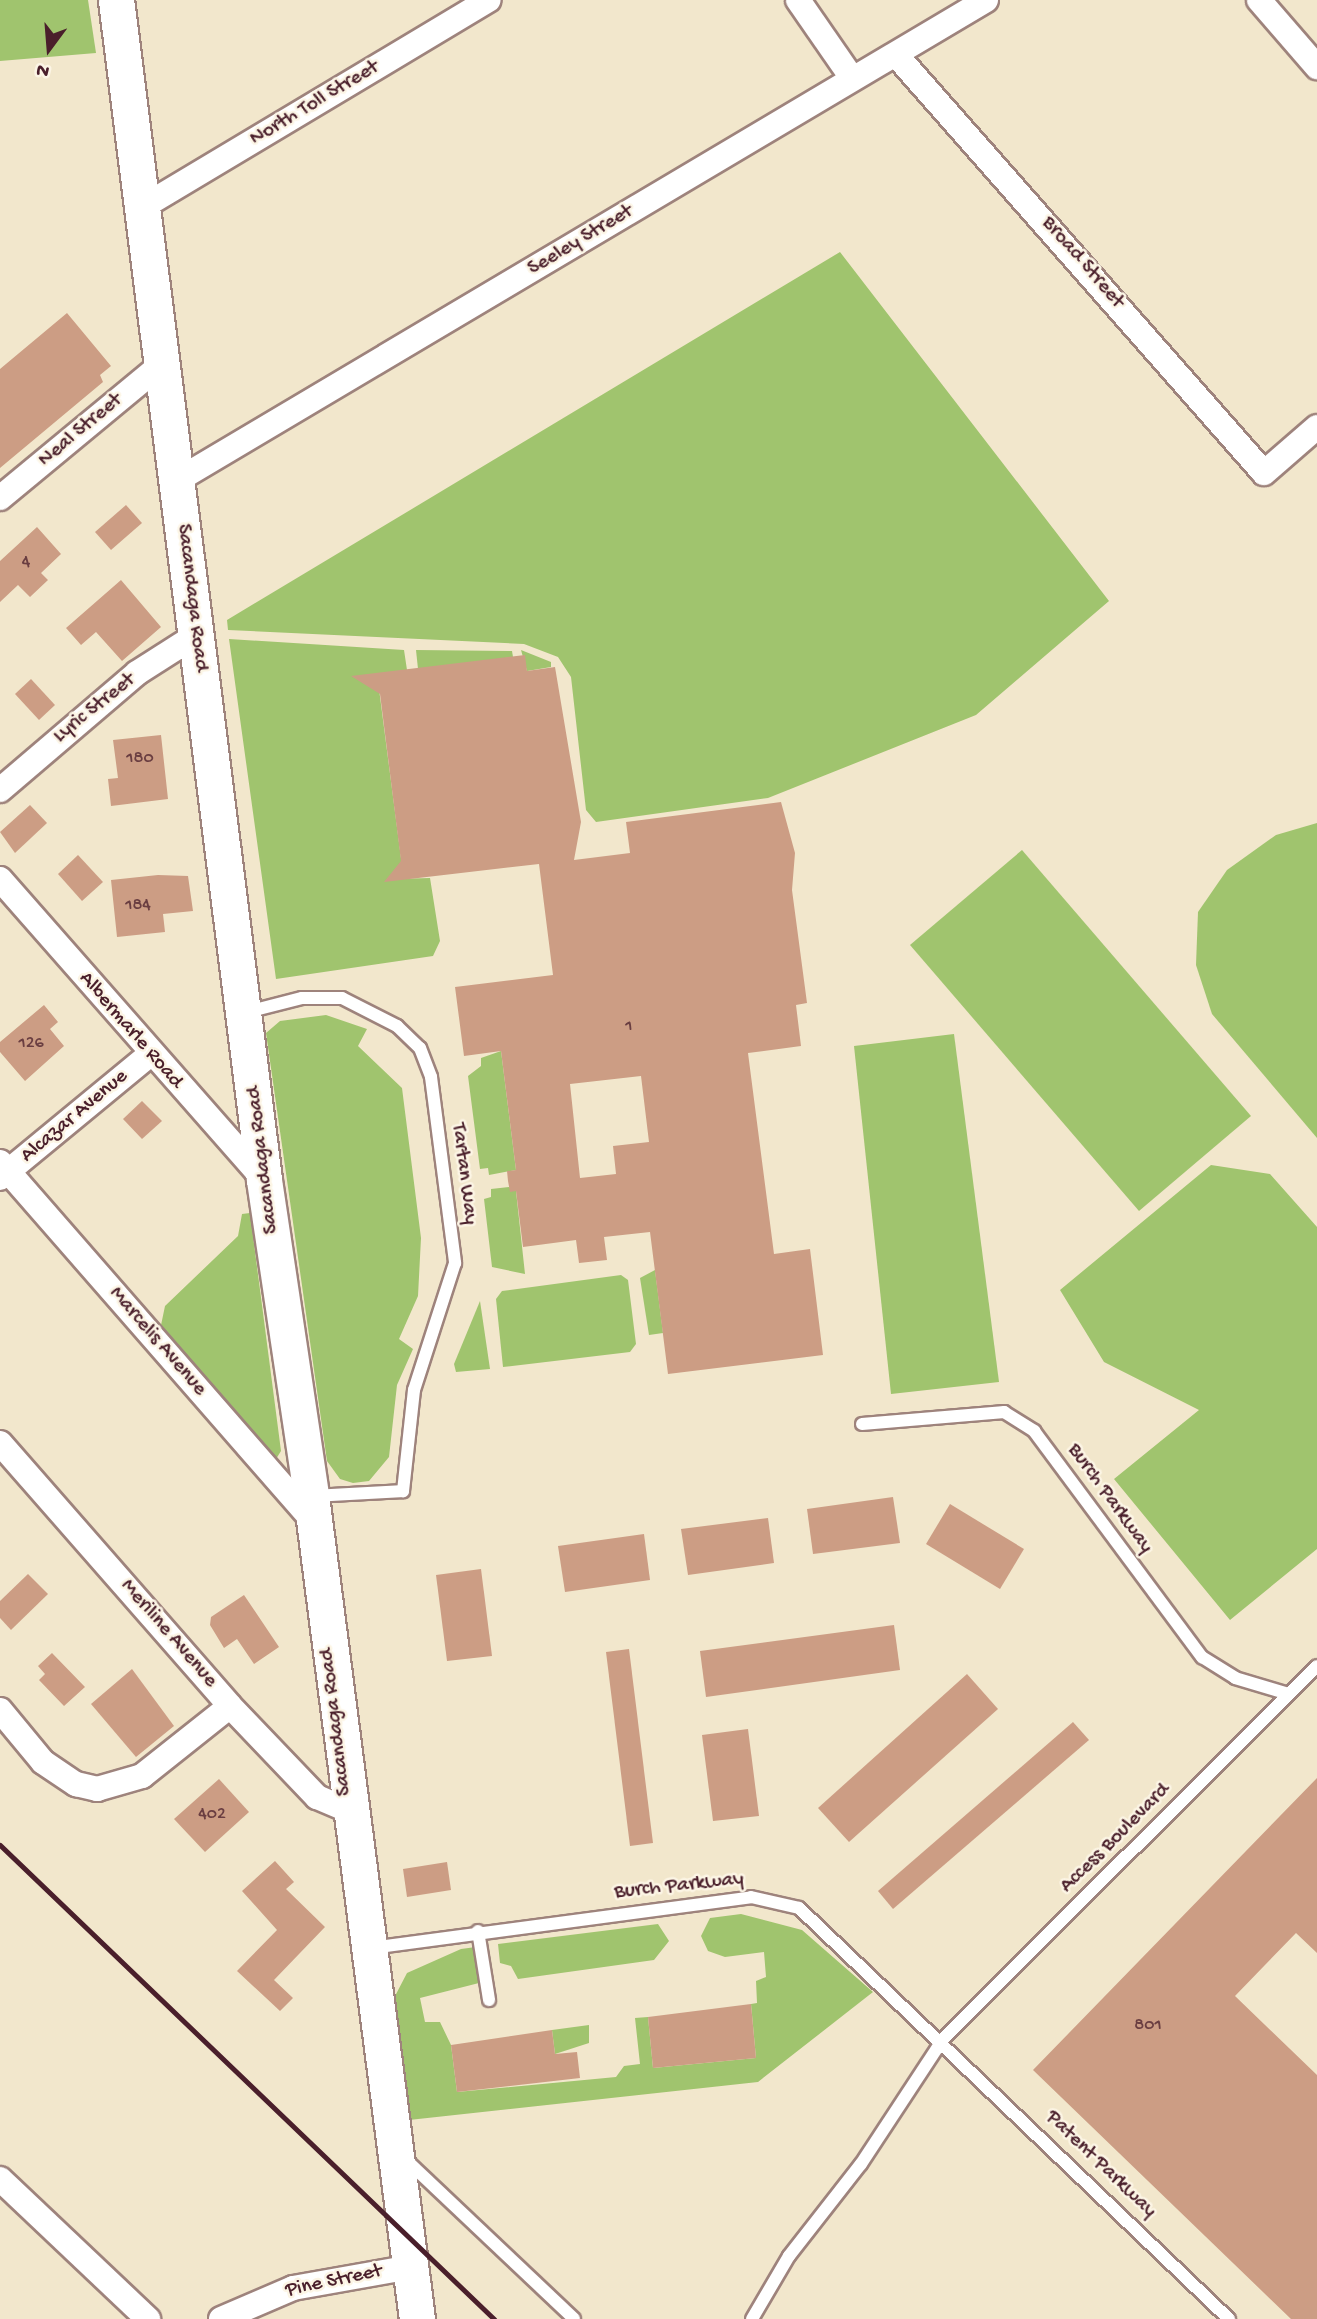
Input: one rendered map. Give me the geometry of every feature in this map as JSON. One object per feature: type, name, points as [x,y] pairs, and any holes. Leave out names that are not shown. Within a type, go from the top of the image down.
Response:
[{"type":"main road","name":"Sacandaga Road","points":[[116,0],[195,636],[247,1012],[264,1180],[313,1509],[348,1810],[369,1948],[417,2319]]},
{"type":"street","name":"North Toll Street","points":[[141,208],[489,0]]},
{"type":"street","points":[[798,0],[852,78]]},
{"type":"street","name":"Seeley Street","points":[[176,481],[852,78],[897,56],[986,0]]},
{"type":"street","points":[[1259,0],[1317,67]]},
{"type":"street","name":"Broad Street","points":[[897,56],[1264,473],[1317,427]]},
{"type":"street","name":"Neal Street","points":[[0,498],[162,364]]},
{"type":"street","name":"Lyric Street","points":[[0,790],[137,673],[195,636]]},
{"type":"street","name":"Albermarle Road","points":[[0,879],[149,1055],[264,1180]]},
{"type":"street","name":"Alcazar Avenue","points":[[3,1171],[149,1055]]},
{"type":"street","name":"Marcelis Avenue","points":[[3,1171],[313,1509]]},
{"type":"street","name":"Meriline Avenue","points":[[0,1443],[230,1706],[317,1797],[348,1810]]},
{"type":"street","points":[[0,1710],[43,1762],[76,1784],[97,1789],[142,1776],[230,1706]]},
{"type":"street","points":[[0,2179],[148,2319]]},
{"type":"street","name":"Pine Street","points":[[221,2319],[293,2288],[411,2267]]},
{"type":"lane","name":"Tartan Way","points":[[247,1012],[302,998],[342,998],[397,1026],[419,1048],[430,1077],[455,1263],[414,1390],[404,1490],[313,1509]]},
{"type":"lane","name":"Burch Parkway","points":[[862,1424],[1004,1412],[1034,1431],[1202,1657],[1236,1678],[1289,1694]]},
{"type":"lane","name":"Access Boulevard","points":[[752,2319],[789,2256],[861,2164],[943,2039],[1317,1667]]},
{"type":"lane","name":"Burch Parkway","points":[[369,1948],[478,1931],[751,1897],[775,1900],[818,1922],[943,2039]]},
{"type":"lane","points":[[478,1931],[489,2000]]},
{"type":"lane","name":"Patent Parkway","points":[[943,2039],[1229,2319]]},
{"type":"lane","points":[[395,2149],[574,2319]]},
{"type":"green space","points":[[0,0],[88,0],[96,53],[0,61]]},
{"type":"green space","points":[[840,252],[1109,601],[976,715],[768,798],[596,822],[586,810],[571,677],[558,657],[524,644],[228,630],[227,620]]},
{"type":"green space","points":[[229,639],[404,650],[407,670],[367,683],[379,689],[402,866],[395,879],[430,878],[440,941],[433,956],[276,979]]},
{"type":"green space","points":[[416,650],[512,651],[513,657],[418,669]]},
{"type":"green space","points":[[521,650],[551,662],[551,667],[527,671]]},
{"type":"green space","points":[[1317,823],[1317,1138],[1212,1014],[1196,965],[1198,912],[1227,870],[1276,835]]},
{"type":"green space","points":[[1022,850],[1251,1116],[1139,1211],[910,945]]},
{"type":"green space","points":[[326,1015],[367,1029],[358,1046],[402,1088],[421,1238],[418,1296],[399,1339],[413,1349],[397,1385],[389,1457],[369,1481],[353,1483],[340,1479],[327,1461],[266,1033],[280,1021]]},
{"type":"green space","points":[[954,1034],[999,1382],[891,1394],[854,1046]]},
{"type":"green space","points":[[501,1051],[516,1170],[489,1175],[488,1168],[480,1169],[468,1076],[481,1066],[481,1058]]},
{"type":"green space","points":[[1211,1165],[1270,1174],[1317,1227],[1317,1549],[1230,1620],[1114,1479],[1199,1410],[1104,1362],[1060,1290]]},
{"type":"green space","points":[[509,1187],[516,1191],[525,1274],[492,1267],[484,1199],[491,1197],[491,1189]]},
{"type":"green space","points":[[250,1213],[281,1451],[276,1459],[160,1330],[165,1306],[238,1236],[242,1214]]},
{"type":"green space","points":[[655,1270],[663,1333],[649,1335],[640,1278]]},
{"type":"green space","points":[[621,1275],[628,1280],[636,1344],[630,1352],[503,1367],[496,1299],[502,1291]]},
{"type":"green space","points":[[480,1301],[490,1369],[456,1372],[454,1364]]},
{"type":"green space","points":[[741,1914],[802,1930],[873,1992],[758,2082],[409,2120],[394,1998],[407,1973],[461,1949],[476,1947],[479,1983],[420,1998],[425,2022],[440,2022],[451,2045],[457,2092],[616,2077],[624,2066],[640,2064],[635,2018],[648,2017],[653,2068],[756,2058],[751,2004],[757,2003],[756,1981],[766,1977],[764,1952],[725,1957],[708,1951],[701,1936],[710,1918]]},
{"type":"green space","points":[[658,1924],[669,1941],[654,1960],[518,1979],[511,1966],[500,1963],[498,1944]]},
{"type":"green space","points":[[589,2025],[589,2043],[555,2054],[552,2030]]},
{"type":"building","points":[[67,313],[111,366],[100,375],[103,382],[0,468],[0,369]]},
{"type":"building","points":[[126,505],[142,523],[111,550],[95,532]]},
{"type":"building","points":[[37,527],[61,554],[41,573],[48,580],[30,597],[18,585],[0,602],[0,561]]},
{"type":"building","points":[[121,580],[161,627],[122,661],[96,632],[81,645],[66,628]]},
{"type":"building","points":[[525,655],[527,671],[555,667],[581,822],[574,860],[630,853],[626,822],[781,802],[795,853],[792,890],[807,1003],[796,1005],[801,1046],[748,1053],[774,1254],[810,1249],[823,1355],[668,1374],[650,1232],[604,1237],[607,1260],[579,1263],[576,1240],[523,1247],[516,1191],[510,1192],[508,1181],[507,1171],[516,1170],[501,1051],[464,1056],[455,987],[553,975],[539,864],[384,882],[401,861],[380,694],[351,676]],"holes":[[[641,1076],[649,1142],[613,1146],[616,1174],[580,1178],[570,1084]]]},
{"type":"building","points":[[31,679],[55,705],[39,720],[15,694]]},
{"type":"building","points":[[161,735],[168,799],[111,806],[108,779],[118,778],[113,740]]},
{"type":"building","points":[[30,805],[47,823],[15,853],[0,832]]},
{"type":"building","points":[[78,855],[103,882],[82,901],[58,874]]},
{"type":"building","points":[[158,875],[188,876],[193,911],[163,914],[165,932],[117,937],[111,880]]},
{"type":"building","points":[[44,1005],[58,1022],[50,1029],[64,1046],[25,1081],[0,1052],[0,1042]]},
{"type":"building","points":[[142,1101],[162,1121],[142,1139],[123,1119]]},
{"type":"building","points":[[893,1497],[900,1543],[813,1554],[807,1509]]},
{"type":"building","points":[[950,1504],[1024,1549],[1000,1589],[926,1544]]},
{"type":"building","points":[[768,1518],[774,1563],[688,1575],[681,1529]]},
{"type":"building","points":[[644,1534],[650,1580],[565,1592],[558,1546]]},
{"type":"building","points":[[481,1569],[492,1656],[447,1661],[436,1575]]},
{"type":"building","points":[[28,1574],[48,1594],[11,1630],[0,1618],[0,1601]]},
{"type":"building","points":[[244,1595],[279,1647],[254,1664],[237,1639],[224,1648],[210,1625],[211,1617]]},
{"type":"building","points":[[894,1625],[900,1670],[706,1697],[700,1651]]},
{"type":"building","points":[[629,1649],[653,1843],[630,1846],[606,1652]]},
{"type":"building","points":[[52,1653],[85,1687],[64,1706],[39,1680],[45,1674],[38,1666]]},
{"type":"building","points":[[132,1669],[174,1726],[136,1757],[91,1704]]},
{"type":"building","points":[[967,1674],[998,1709],[849,1842],[818,1808]]},
{"type":"building","points":[[1073,1722],[1089,1740],[893,1909],[878,1891]]},
{"type":"building","points":[[748,1729],[759,1816],[713,1821],[702,1735]]},
{"type":"building","points":[[1317,1778],[1317,1953],[1296,1933],[1235,1996],[1317,2075],[1317,2319],[1291,2319],[1033,2070]]},
{"type":"building","points":[[219,1779],[249,1812],[205,1852],[174,1819]]},
{"type":"building","points":[[275,1861],[294,1882],[286,1889],[325,1927],[274,1980],[293,1998],[280,2011],[237,1971],[277,1930],[242,1891]]},
{"type":"building","points":[[447,1862],[451,1890],[407,1897],[403,1869]]},
{"type":"building","points":[[751,2004],[756,2058],[653,2068],[648,2017]]},
{"type":"building","points":[[552,2030],[555,2054],[577,2052],[580,2078],[457,2092],[451,2045]]},
{"type":"railway","points":[[0,1845],[494,2319]]}]
